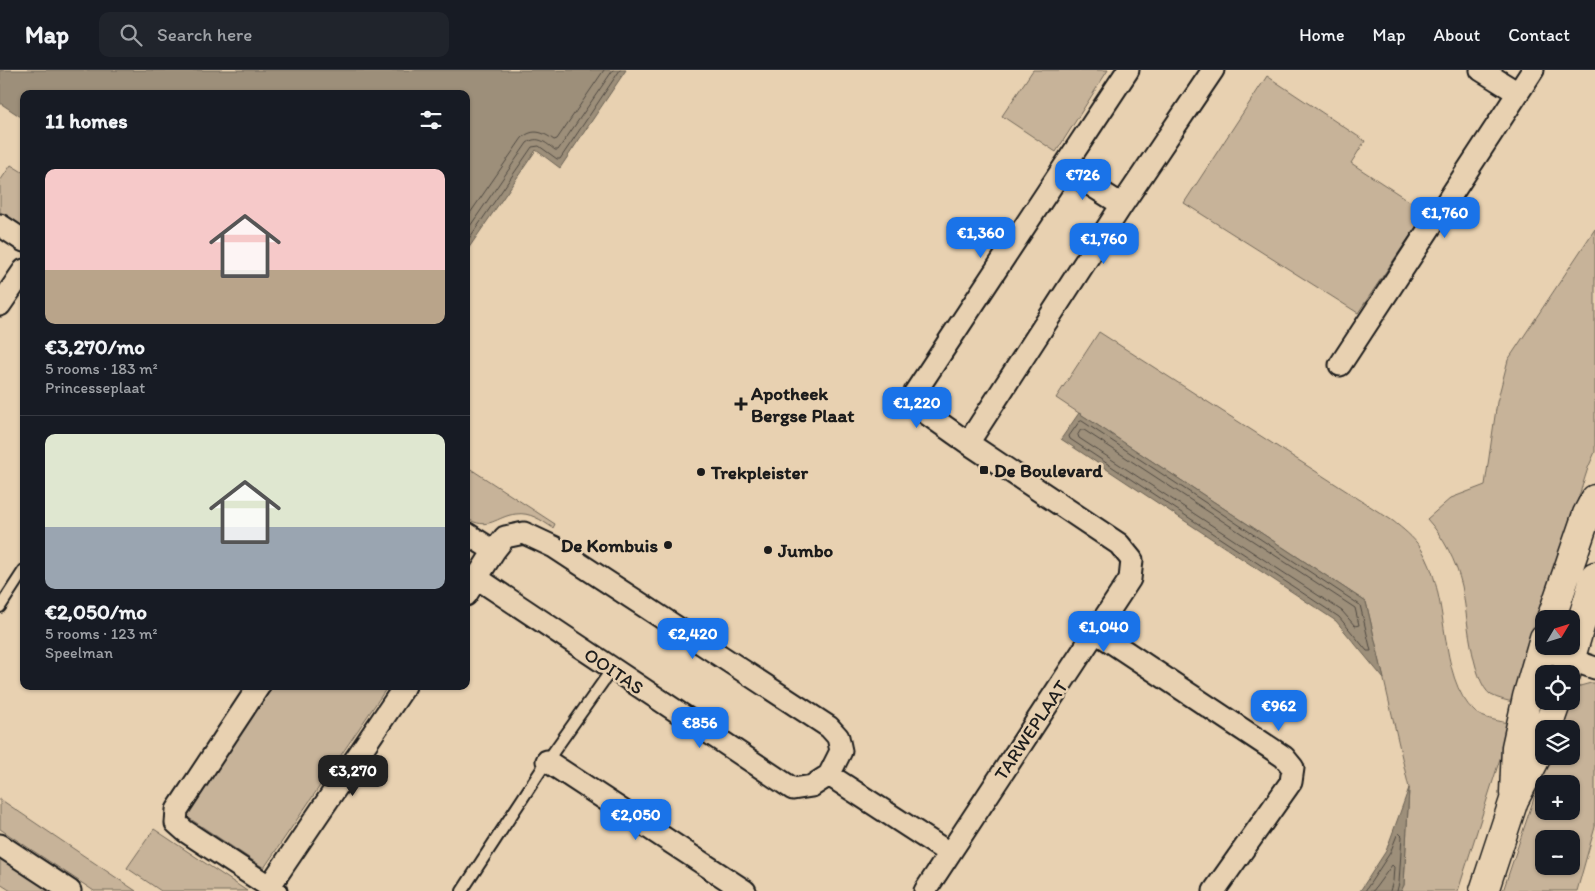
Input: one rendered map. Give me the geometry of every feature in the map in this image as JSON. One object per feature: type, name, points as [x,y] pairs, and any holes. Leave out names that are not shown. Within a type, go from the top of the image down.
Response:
[{"type":"main road","points":[[1554,610],[1587,514],[1595,499]]},
{"type":"main road","points":[[1578,665],[1595,576]]},
{"type":"main road","points":[[1514,800],[1516,747],[1539,655]]},
{"type":"main road","points":[[1484,891],[1514,800],[1535,760]]},
{"type":"street","points":[[1128,70],[914,394],[920,408],[968,443],[1122,205],[1213,70]]},
{"type":"street","points":[[1481,70],[1518,93]]},
{"type":"street","points":[[1340,365],[1533,70]]},
{"type":"street","points":[[1064,168],[1122,205]]},
{"type":"street","points":[[0,225],[20,238]]},
{"type":"street","points":[[0,305],[20,276]]},
{"type":"street","name":"TARWEPLAAT","points":[[924,891],[1130,579],[1132,560],[1119,544],[968,443]]},
{"type":"street","points":[[472,587],[494,551],[506,537],[524,532],[554,547],[829,727],[838,737],[841,752],[829,775],[949,853]]},
{"type":"street","points":[[470,536],[494,551]]},
{"type":"street","name":"OOITAS","points":[[472,587],[612,669],[793,789],[812,786],[829,775]]},
{"type":"street","points":[[1096,632],[1284,757],[1293,768],[1291,782],[1214,891]]},
{"type":"street","points":[[1559,655],[1575,665]]},
{"type":"street","points":[[256,690],[177,810],[176,822],[185,831],[273,889],[402,690]]},
{"type":"street","points":[[547,761],[745,891]]},
{"type":"street","points":[[0,845],[70,891]]},
{"type":"lane","points":[[0,607],[20,576]]},
{"type":"lane","points":[[462,891],[547,761],[612,669]]},
{"type":"shaded area","points":[[1033,70],[1108,70],[1056,152],[1002,116]]},
{"type":"shaded area","points":[[1267,76],[1365,141],[1351,163],[1426,212],[1358,313],[1184,203]]},
{"type":"shaded area","points":[[11,165],[20,171],[20,224],[0,212],[0,181]]},
{"type":"shaded area","points":[[1595,229],[1595,452],[1588,468],[1542,610],[1535,610],[1535,633],[1517,703],[1491,695],[1484,687],[1474,661],[1462,586],[1453,559],[1444,542],[1427,519],[1451,498],[1485,485],[1497,402],[1508,360]]},
{"type":"shaded area","points":[[1099,332],[1393,521],[1411,536],[1420,547],[1430,566],[1437,588],[1454,678],[1463,697],[1478,714],[1511,724],[1458,891],[1401,891],[1404,885],[1409,788],[1366,602],[1056,398]]},
{"type":"shaded area","points":[[470,469],[555,524],[553,528],[526,514],[509,515],[481,524],[470,520]]},
{"type":"shaded area","points":[[1595,683],[1595,827],[1577,891],[1503,891],[1535,795],[1535,820],[1580,820],[1580,775],[1542,775],[1545,765],[1580,765],[1580,720],[1560,720],[1564,710],[1580,710],[1580,686]]},
{"type":"shaded area","points":[[269,690],[385,690],[264,868],[186,816]]},
{"type":"shaded area","points":[[0,799],[136,891],[94,891],[0,829]]},
{"type":"shaded area","points":[[154,829],[247,891],[161,891],[127,868]]},
{"type":"shaded area","points":[[0,853],[58,891],[11,891],[0,884]]},
{"type":"water","points":[[0,70],[626,70],[560,168],[536,150],[470,246],[470,90],[20,90],[20,116],[0,103]]},
{"type":"water","points":[[1079,413],[1366,602],[1384,679],[1336,621],[1061,439]]},
{"type":"water","points":[[1409,788],[1404,885],[1401,891],[1360,891],[1386,851]]},
{"type":"place","name":"Apotheek Bergse Plaat","points":[[741,404]]},
{"type":"place","name":"De Boulevard","points":[[984,470]]},
{"type":"place","name":"Trekpleister","points":[[701,472]]},
{"type":"place","name":"De Kombuis","points":[[668,545]]},
{"type":"place","name":"Jumbo","points":[[768,550]]}]
